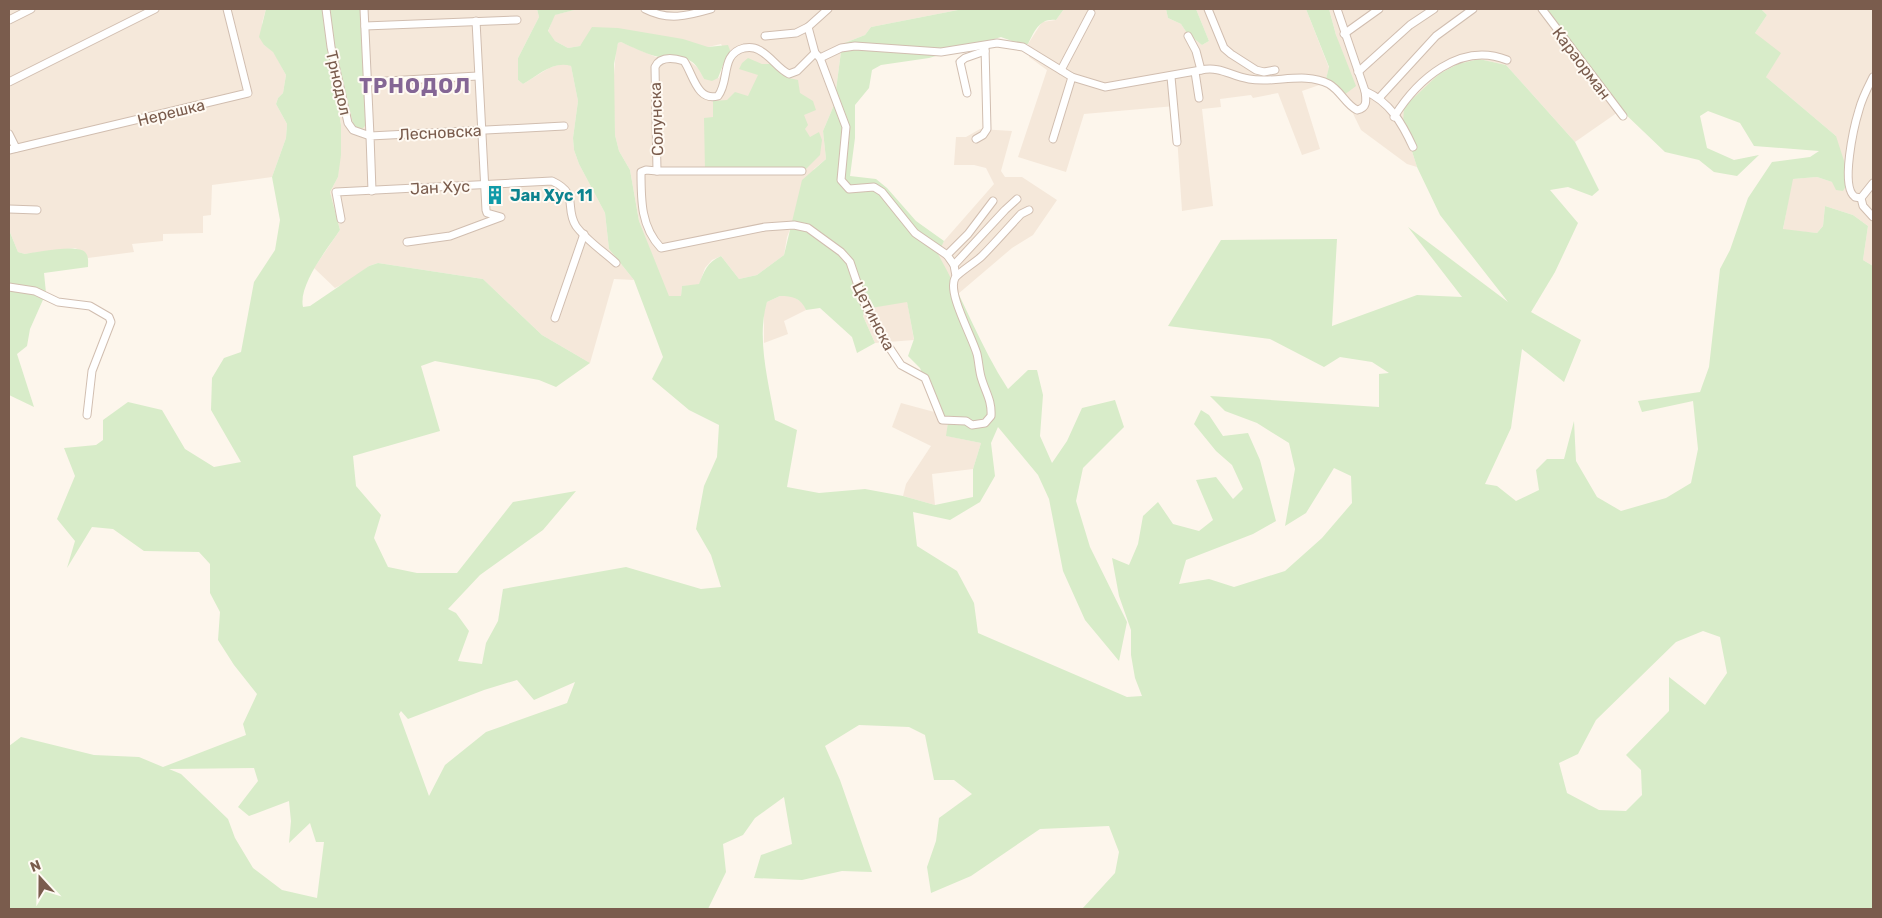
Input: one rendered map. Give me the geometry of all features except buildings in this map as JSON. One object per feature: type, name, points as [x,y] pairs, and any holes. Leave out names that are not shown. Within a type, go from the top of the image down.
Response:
[{"type":"street","points":[[9,20],[30,9]]},
{"type":"street","points":[[9,82],[155,9]]},
{"type":"street","name":"Нерешка","points":[[12,149],[248,93],[227,9]]},
{"type":"street","name":"Трнодол","points":[[326,9],[331,47],[348,123],[353,130],[370,136],[364,9]]},
{"type":"street","points":[[645,9],[670,17],[711,9]]},
{"type":"street","points":[[765,36],[804,29],[828,9]]},
{"type":"street","points":[[1208,9],[1224,48],[1256,70],[1264,72],[1275,70]]},
{"type":"street","points":[[966,93],[960,62],[997,43],[1023,47],[1072,77],[1105,87],[1217,68],[1248,79],[1296,78],[1320,81],[1334,88],[1358,110],[1364,107],[1367,101],[1365,91],[1337,9]]},
{"type":"street","points":[[1344,34],[1379,9]]},
{"type":"street","points":[[1358,72],[1410,25],[1434,9]]},
{"type":"street","points":[[1380,98],[1436,36],[1473,9]]},
{"type":"street","name":"Караорман","points":[[1542,9],[1623,116]]},
{"type":"street","points":[[1061,70],[1091,13]]},
{"type":"street","points":[[365,26],[516,20]]},
{"type":"street","points":[[407,242],[450,236],[500,219],[500,215],[487,213],[476,21]]},
{"type":"street","points":[[804,29],[818,55],[855,46],[941,52],[985,49]]},
{"type":"street","points":[[1188,36],[1196,51],[1199,98]]},
{"type":"street","name":"Солунска","points":[[802,171],[657,170],[655,67],[660,61],[672,58],[684,61],[695,83],[704,94],[714,97],[722,89],[730,58],[740,49],[755,48],[768,55],[789,74],[797,71],[818,55]]},
{"type":"street","points":[[976,138],[984,135],[987,128],[985,49]]},
{"type":"street","name":"Цетинска","points":[[657,170],[641,172],[642,208],[645,223],[652,238],[661,248],[765,227],[794,226],[808,228],[841,252],[850,262],[864,303],[879,332],[901,365],[925,378],[942,420],[966,421],[972,425],[985,423],[991,416],[992,404],[982,379],[981,369],[970,332],[955,294],[956,276],[954,265],[947,255],[915,233],[882,192],[874,187],[849,189],[845,187],[841,180],[840,171],[846,127],[818,55]]},
{"type":"street","points":[[1394,117],[1411,94],[1433,72],[1451,62],[1484,56],[1507,60]]},
{"type":"street","points":[[368,82],[478,76]]},
{"type":"street","points":[[1053,140],[1072,77]]},
{"type":"street","points":[[1170,77],[1177,142]]},
{"type":"street","points":[[1861,198],[1855,198],[1850,192],[1848,177],[1851,144],[1859,108],[1873,77]]},
{"type":"street","points":[[1365,91],[1386,102],[1394,117],[1404,127],[1413,147]]},
{"type":"street","name":"Лесновска","points":[[370,136],[564,126]]},
{"type":"street","points":[[9,134],[12,149]]},
{"type":"street","points":[[370,136],[372,191]]},
{"type":"street","name":"Јан Хус","points":[[341,219],[336,192],[552,181],[561,185],[570,195],[574,224],[616,263]]},
{"type":"street","points":[[1861,198],[1873,183]]},
{"type":"street","points":[[1861,198],[1864,206],[1873,217]]},
{"type":"street","points":[[954,265],[1000,215],[1018,199]]},
{"type":"street","points":[[947,255],[968,234],[993,200]]},
{"type":"street","points":[[9,209],[37,210]]},
{"type":"street","points":[[956,276],[982,256],[1021,214],[1029,210]]},
{"type":"street","points":[[555,318],[584,234]]},
{"type":"street","points":[[9,286],[35,291],[58,302],[90,306],[109,317],[111,322],[92,371],[87,415]]},
{"type":"shaded area","points":[[9,9],[266,9],[262,23],[264,45],[273,51],[286,75],[283,93],[278,98],[276,104],[287,124],[286,138],[272,177],[212,185],[211,215],[203,216],[203,233],[163,234],[163,241],[132,244],[134,252],[88,258],[84,252],[75,248],[25,254],[18,252],[9,230]]},
{"type":"shaded area","points":[[342,9],[537,9],[539,17],[518,58],[518,80],[523,84],[549,68],[564,63],[571,66],[578,101],[573,138],[574,150],[579,164],[605,213],[609,249],[634,280],[614,279],[590,363],[542,335],[483,279],[378,263],[369,266],[351,280],[335,288],[314,268],[340,230],[330,192],[338,177],[341,125],[336,94],[342,39]]},
{"type":"shaded area","points":[[578,9],[963,9],[871,27],[865,35],[842,44],[834,105],[823,131],[826,159],[814,169],[787,237],[784,255],[757,275],[739,279],[721,256],[712,260],[705,268],[699,285],[682,286],[681,296],[668,296],[639,221],[630,170],[619,151],[615,135],[613,87],[616,50],[618,43],[621,42],[656,57],[685,57],[699,69],[704,79],[719,78],[728,56],[721,44],[708,47],[587,38],[580,46],[568,48],[555,41],[548,32],[554,15]]},
{"type":"shaded area","points":[[1064,9],[1166,9],[1168,18],[1181,24],[1187,33],[1202,45],[1209,41],[1196,9],[1306,9],[1329,68],[1325,83],[1302,91],[1320,149],[1302,155],[1278,93],[1253,98],[1251,95],[1220,99],[1221,107],[1202,109],[1213,206],[1182,211],[1175,106],[1084,114],[1066,172],[1018,157],[1047,70],[1029,57],[1028,44],[1042,22],[1056,20]]},
{"type":"shaded area","points":[[1329,9],[1549,9],[1548,12],[1621,110],[1575,142],[1506,65],[1479,59],[1458,64],[1439,74],[1403,123],[1417,167],[1407,164],[1361,130],[1344,95],[1336,35]]},
{"type":"shaded area","points":[[1761,9],[1873,9],[1873,266],[1863,260],[1868,226],[1853,215],[1825,206],[1823,226],[1817,233],[1783,230],[1792,179],[1817,177],[1832,182],[1836,136],[1766,77],[1755,33],[1767,15]]},
{"type":"shaded area","points":[[980,129],[1012,131],[1001,171],[1005,177],[1022,177],[1057,200],[1033,235],[1012,248],[958,294],[937,254],[944,241],[994,184],[986,168],[974,165],[954,165],[956,137],[966,137]]},
{"type":"shaded area","points":[[780,296],[792,296],[803,303],[806,310],[784,321],[788,334],[764,343],[764,311],[767,302]]},
{"type":"shaded area","points":[[907,301],[914,340],[875,343],[863,316],[864,309]]},
{"type":"shaded area","points":[[901,403],[938,413],[948,422],[947,436],[981,443],[973,469],[932,474],[935,505],[903,496],[906,484],[931,446],[892,427]]},
{"type":"green space","points":[[266,9],[360,9],[366,125],[361,130],[356,128],[353,123],[339,69],[336,94],[341,125],[341,155],[338,177],[330,192],[340,230],[309,278],[305,288],[303,307],[310,306],[369,266],[378,263],[483,279],[542,335],[590,363],[556,387],[539,380],[435,361],[421,366],[440,431],[353,456],[356,486],[381,515],[374,538],[388,567],[417,573],[457,573],[513,502],[576,491],[543,530],[480,575],[448,609],[456,613],[469,631],[458,661],[482,664],[486,643],[498,621],[503,589],[626,567],[701,589],[721,587],[711,555],[696,529],[704,486],[717,457],[719,425],[689,410],[652,379],[663,357],[634,280],[609,249],[605,213],[579,164],[574,150],[573,138],[578,101],[571,66],[558,65],[552,67],[523,84],[518,80],[518,58],[539,17],[537,9],[578,9],[555,15],[548,31],[555,41],[568,48],[580,46],[592,27],[618,28],[683,39],[708,47],[728,45],[731,53],[723,65],[718,78],[712,81],[704,79],[699,69],[688,60],[655,56],[621,42],[618,43],[614,64],[615,135],[619,151],[630,170],[639,221],[669,296],[681,296],[682,286],[699,284],[709,264],[721,256],[739,279],[757,275],[784,255],[802,180],[826,159],[823,131],[834,105],[842,44],[865,35],[871,27],[963,9],[1064,9],[1056,20],[1042,23],[1028,44],[1023,45],[1001,37],[929,58],[881,65],[872,70],[869,88],[855,105],[855,138],[850,176],[876,179],[887,188],[916,221],[944,241],[938,254],[989,356],[1008,389],[1028,370],[1037,370],[1043,395],[1040,436],[1052,463],[1067,441],[1082,408],[1115,400],[1124,427],[1083,468],[1076,501],[1090,547],[1127,622],[1119,661],[1085,620],[1063,571],[1049,499],[1038,475],[998,427],[991,443],[995,476],[980,502],[950,520],[913,512],[917,546],[957,571],[974,603],[978,633],[1127,697],[1142,696],[1135,678],[1131,655],[1131,630],[1119,596],[1112,558],[1129,565],[1138,544],[1143,516],[1158,502],[1173,524],[1199,531],[1213,520],[1196,480],[1216,477],[1233,499],[1243,489],[1232,465],[1216,451],[1194,424],[1201,410],[1209,415],[1223,436],[1248,433],[1260,460],[1276,521],[1253,534],[1186,560],[1179,584],[1209,579],[1234,587],[1285,571],[1322,538],[1352,503],[1351,476],[1334,468],[1306,513],[1285,526],[1295,469],[1289,443],[1257,423],[1225,411],[1210,396],[1379,407],[1379,374],[1389,373],[1372,362],[1340,357],[1324,367],[1270,339],[1168,326],[1221,240],[1337,239],[1332,326],[1417,295],[1462,297],[1408,227],[1508,302],[1440,215],[1417,167],[1403,123],[1404,107],[1439,74],[1458,64],[1479,59],[1506,65],[1575,142],[1599,190],[1592,196],[1568,187],[1550,190],[1578,223],[1555,272],[1531,312],[1581,340],[1564,382],[1522,349],[1511,428],[1485,484],[1497,486],[1516,501],[1539,490],[1536,470],[1547,459],[1564,459],[1574,421],[1576,461],[1597,497],[1621,511],[1666,498],[1691,483],[1698,449],[1693,401],[1642,412],[1638,401],[1700,392],[1709,367],[1720,269],[1730,250],[1748,198],[1772,162],[1810,157],[1819,151],[1754,146],[1740,123],[1708,111],[1700,116],[1707,148],[1734,160],[1759,155],[1737,176],[1714,172],[1699,160],[1665,152],[1621,110],[1548,12],[1549,9],[1761,9],[1767,15],[1755,33],[1781,53],[1766,77],[1836,136],[1846,167],[1847,184],[1843,191],[1836,190],[1832,182],[1817,177],[1793,179],[1783,229],[1817,233],[1823,226],[1825,206],[1853,215],[1868,226],[1863,260],[1873,266],[1873,909],[1082,909],[1115,873],[1119,852],[1109,826],[1040,829],[971,876],[931,893],[927,867],[936,841],[939,818],[972,794],[954,780],[934,780],[925,735],[909,727],[859,725],[825,746],[840,780],[872,872],[842,871],[802,880],[754,878],[761,855],[792,844],[784,797],[755,818],[743,835],[723,844],[726,872],[708,909],[9,909],[9,746],[21,737],[94,755],[139,757],[163,767],[246,735],[243,724],[257,694],[234,665],[218,640],[220,612],[210,593],[210,564],[199,552],[144,551],[113,529],[92,527],[67,568],[75,541],[57,519],[75,476],[64,448],[96,445],[103,440],[103,420],[128,402],[162,410],[185,449],[214,467],[241,462],[211,410],[212,378],[224,358],[241,352],[254,282],[275,250],[280,220],[272,177],[286,138],[287,124],[276,104],[278,98],[283,93],[286,75],[273,52],[264,45],[259,37]],"holes":[[[780,296],[788,296],[799,300],[806,310],[820,308],[852,337],[857,353],[875,343],[863,316],[865,309],[907,302],[914,339],[908,356],[920,368],[938,413],[948,422],[946,436],[981,443],[973,469],[973,497],[935,505],[903,496],[865,489],[819,493],[787,487],[797,430],[775,420],[763,346],[764,316],[767,302]],[[1703,631],[1720,637],[1727,673],[1705,705],[1669,677],[1669,711],[1626,755],[1641,770],[1642,795],[1626,811],[1599,810],[1567,793],[1559,763],[1578,754],[1596,720],[1676,642]],[[517,680],[534,700],[575,682],[567,703],[486,732],[445,765],[429,796],[399,714],[401,711],[408,719],[484,690]],[[254,768],[258,781],[238,807],[249,816],[289,801],[291,821],[289,843],[310,823],[316,842],[324,842],[317,898],[282,890],[253,868],[235,838],[228,819],[181,774],[169,769]]]},
{"type":"green space","points":[[1166,9],[1196,9],[1209,41],[1202,45],[1187,33],[1181,24],[1168,18]]},
{"type":"green space","points":[[1306,9],[1329,9],[1336,35],[1356,86],[1344,95],[1325,83],[1329,67]]},
{"type":"green space","points":[[748,58],[762,64],[773,64],[789,78],[798,80],[800,93],[813,101],[816,110],[804,115],[808,125],[805,129],[810,137],[819,132],[822,140],[820,155],[804,171],[705,171],[704,118],[713,117],[713,101],[727,100],[735,92],[748,96],[758,75],[739,69]]},
{"type":"green space","points":[[9,230],[18,252],[25,254],[56,249],[74,249],[85,252],[88,259],[88,267],[44,273],[46,293],[30,329],[27,346],[17,354],[34,407],[9,395]]},
{"type":"place","name":"Јан Хус 11","points":[[495,195]]},
{"type":"district","name":"ТРНОДОЛ","points":[[415,86]]}]
